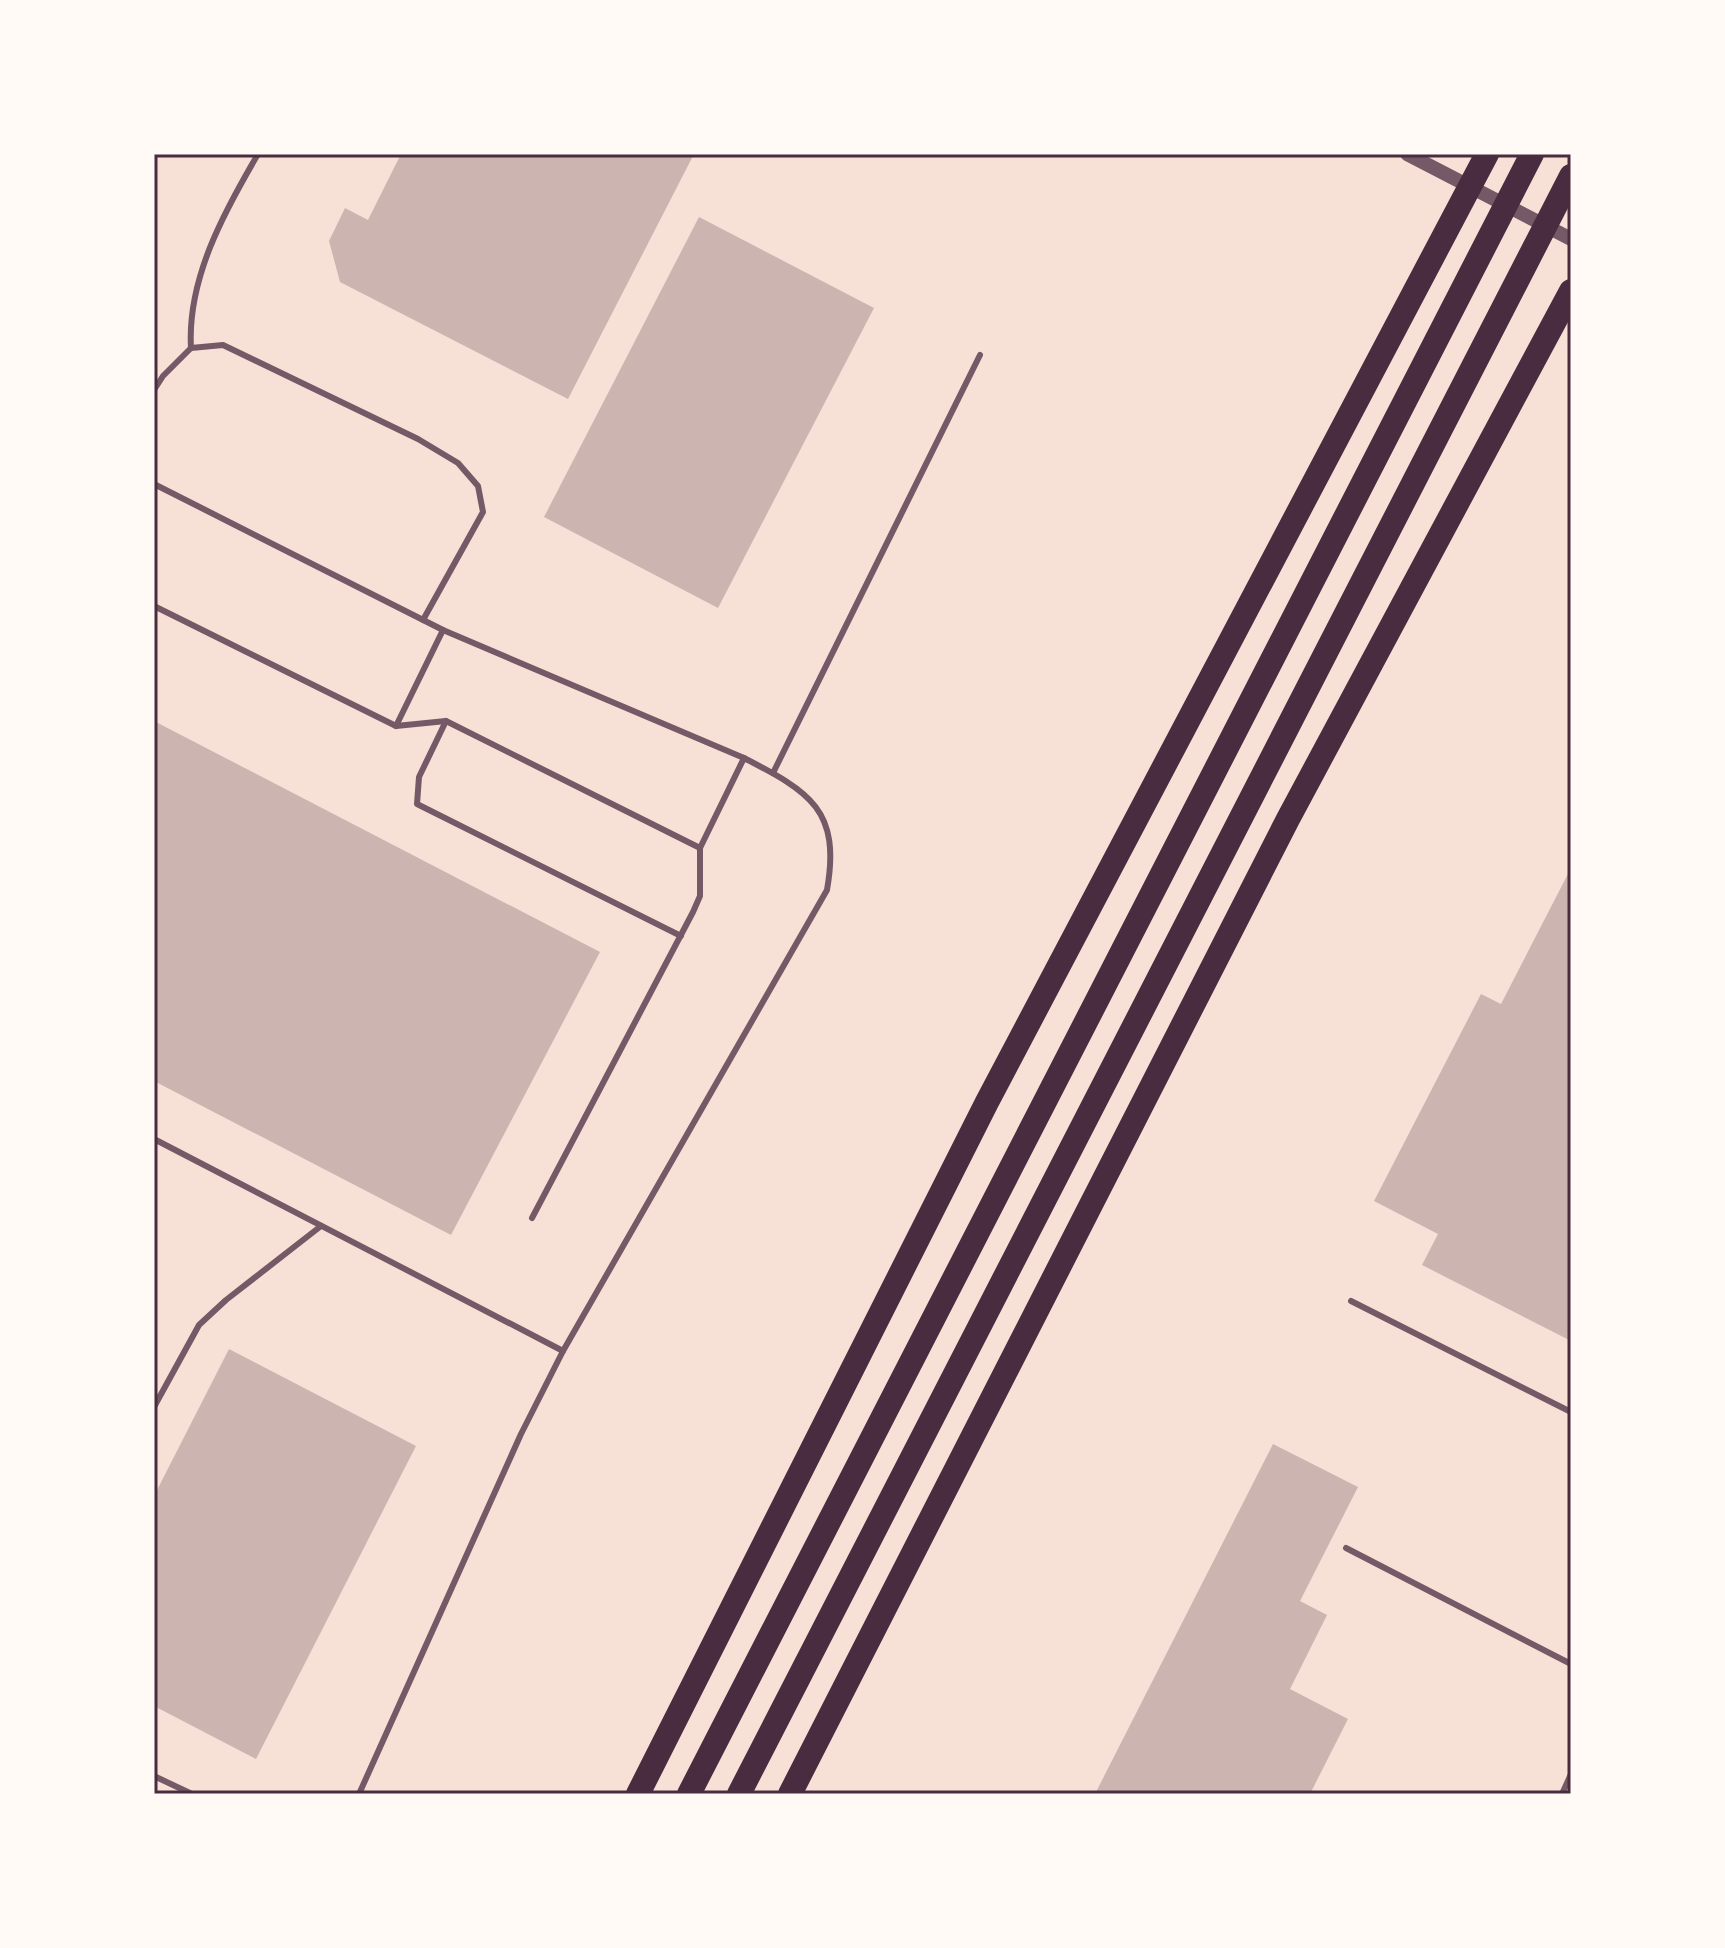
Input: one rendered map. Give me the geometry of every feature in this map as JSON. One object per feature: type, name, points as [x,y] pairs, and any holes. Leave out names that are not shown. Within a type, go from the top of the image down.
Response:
[{"type":"highway","points":[[638,1794],[987,1102],[1487,154]]},
{"type":"highway","points":[[689,1794],[1532,154]]},
{"type":"highway","points":[[739,1794],[1571,176]]},
{"type":"highway","points":[[790,1794],[1288,819],[1571,291]]},
{"type":"street","points":[[1407,154],[1571,239]]},
{"type":"lane","points":[[191,348],[190,324],[198,283],[221,224],[258,154]]},
{"type":"lane","points":[[154,390],[163,376],[191,348],[223,345],[418,439],[458,463],[478,486],[483,512],[423,620]]},
{"type":"lane","points":[[773,773],[980,355]]},
{"type":"lane","points":[[154,484],[443,630],[744,758],[788,781],[813,801],[830,831],[832,862],[827,890],[563,1351],[521,1434],[359,1794]]},
{"type":"lane","points":[[154,606],[396,726],[446,721],[700,848]]},
{"type":"lane","points":[[396,726],[443,630]]},
{"type":"lane","points":[[446,721],[419,777],[417,804],[681,936]]},
{"type":"lane","points":[[532,1218],[700,896],[700,848],[744,758]]},
{"type":"lane","points":[[154,1139],[563,1351]]},
{"type":"lane","points":[[154,1407],[181,1352],[199,1325],[321,1226]]},
{"type":"lane","points":[[1351,1301],[1571,1412]]},
{"type":"lane","points":[[1346,1548],[1571,1664]]},
{"type":"lane","points":[[1562,1794],[1571,1774]]},
{"type":"lane","points":[[154,1776],[192,1794]]},
{"type":"building","points":[[401,154],[694,154],[568,399],[340,282],[329,241],[345,208],[368,220]]},
{"type":"building","points":[[699,217],[874,308],[718,608],[544,517]]},
{"type":"building","points":[[154,721],[600,952],[451,1235],[154,1081]]},
{"type":"building","points":[[1571,868],[1571,1341],[1422,1265],[1438,1234],[1374,1201],[1481,994],[1501,1004]]},
{"type":"building","points":[[229,1349],[416,1446],[256,1759],[154,1706],[154,1496]]},
{"type":"building","points":[[1273,1444],[1358,1487],[1300,1601],[1327,1615],[1290,1689],[1348,1719],[1310,1794],[1095,1794]]}]
